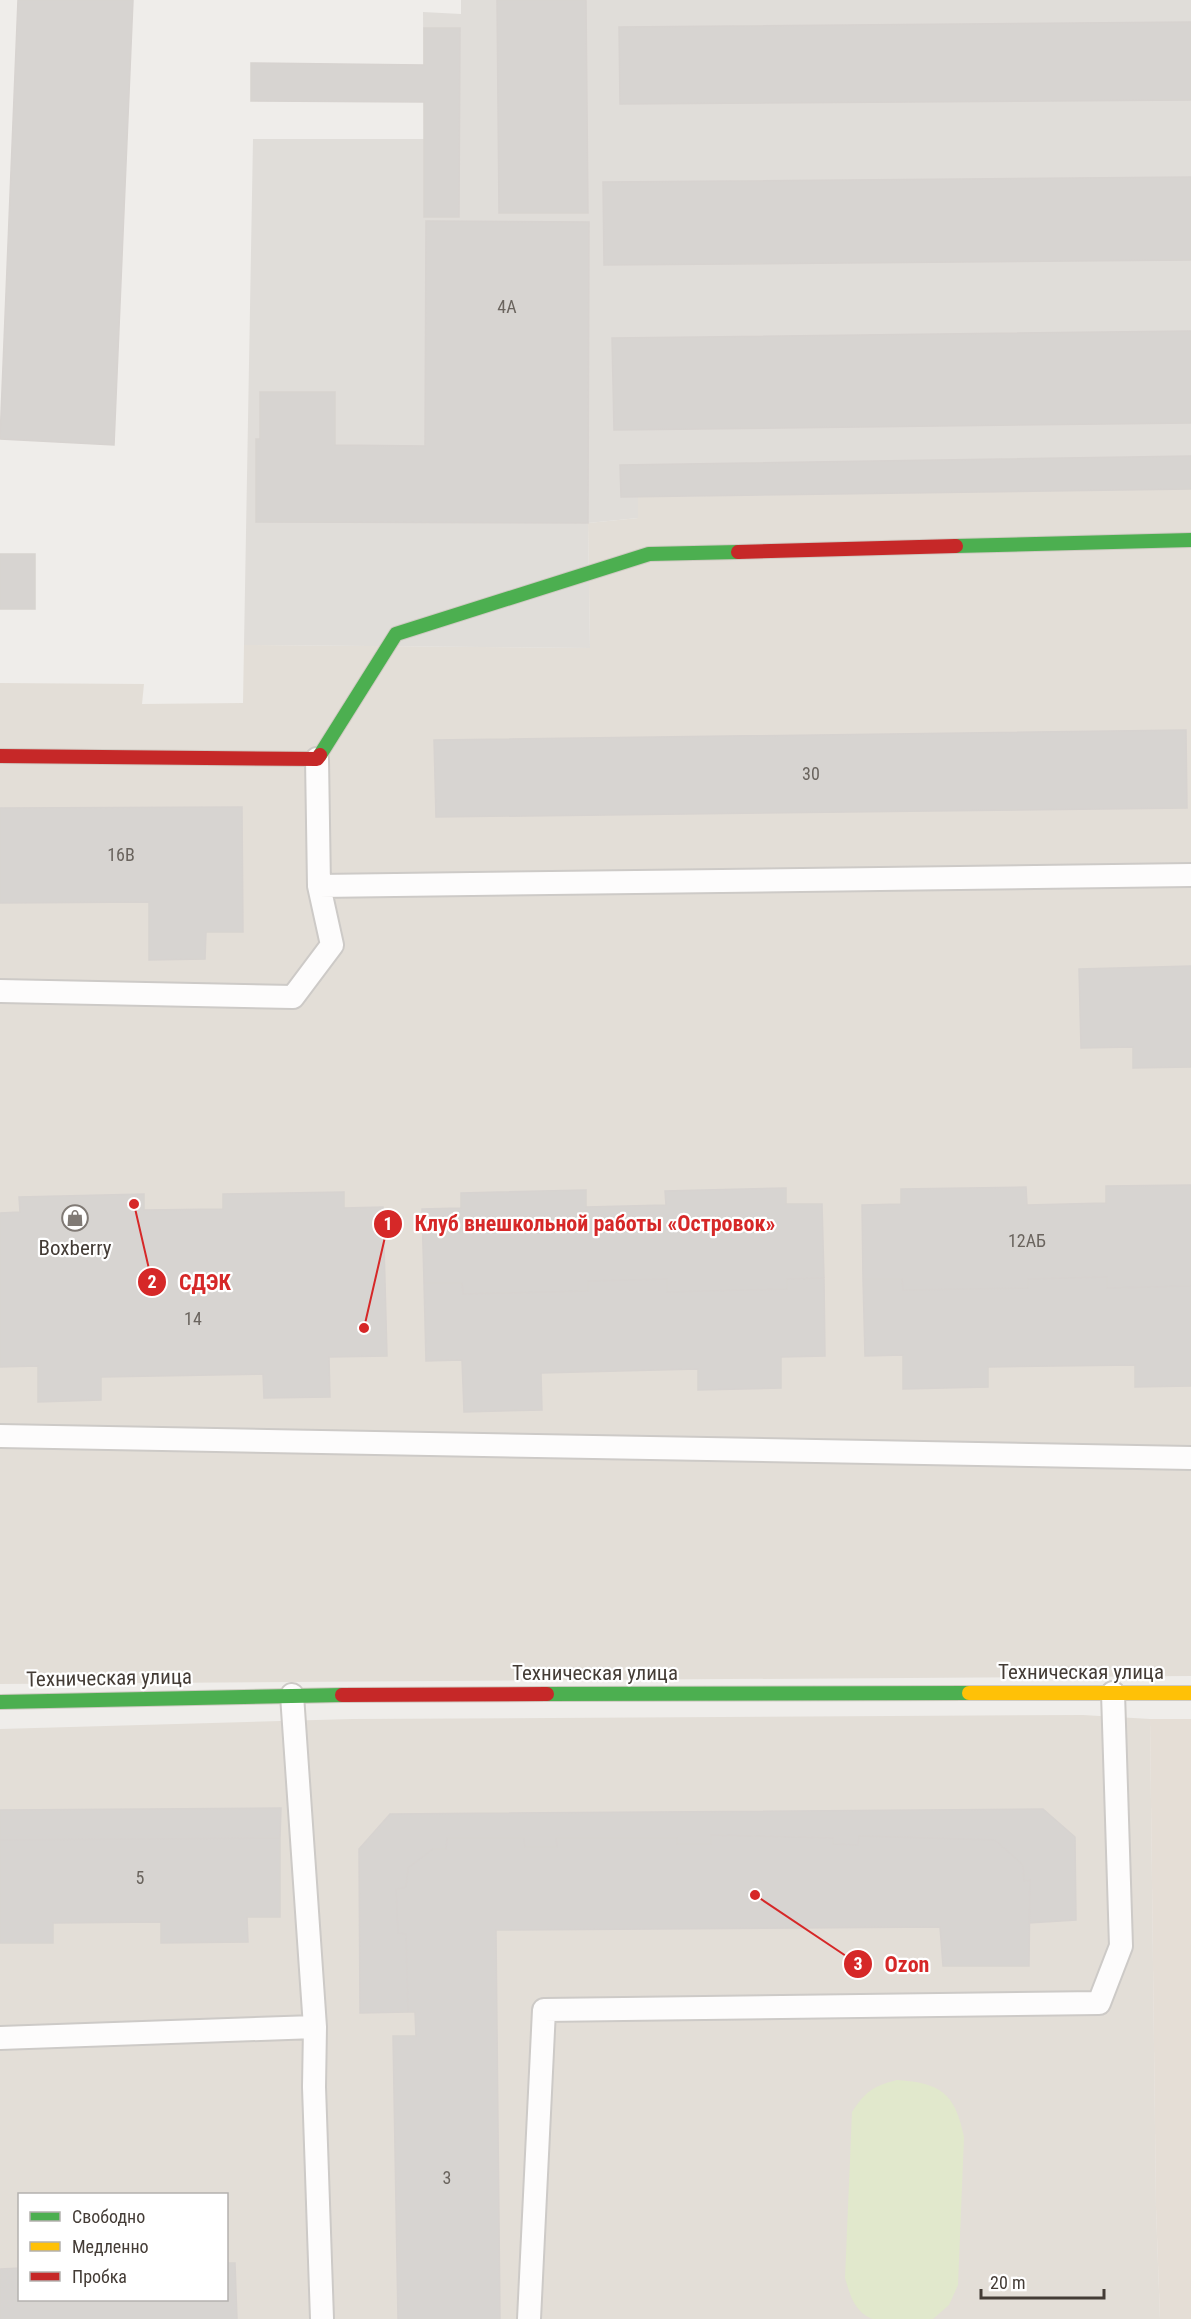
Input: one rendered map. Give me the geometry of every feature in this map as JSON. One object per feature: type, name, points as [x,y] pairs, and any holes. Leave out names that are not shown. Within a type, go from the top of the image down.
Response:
[{"type":"street","points":[[0,756],[317,759],[396,634],[649,554],[1191,540]]},
{"type":"street","name":"Техническая улица","points":[[0,1701],[292,1695],[1191,1693]]},
{"type":"lane","points":[[0,991],[293,998],[332,945],[319,886],[317,759]]},
{"type":"lane","points":[[319,886],[1191,875]]},
{"type":"lane","points":[[0,1436],[1191,1458]]},
{"type":"lane","points":[[529,2319],[544,2010],[1099,2003],[1121,1946],[1113,1693]]},
{"type":"lane","points":[[292,1695],[315,2027],[314,2087],[322,2319]]},
{"type":"lane","points":[[0,2038],[315,2027]]},
{"type":"shaded area","points":[[461,0],[1191,0],[1191,489],[638,497],[638,518],[588,523],[590,648],[244,645],[253,139],[424,139],[423,12],[461,14]]},
{"type":"shaded area","points":[[1191,489],[1191,1676],[0,1684],[0,683],[144,684],[142,704],[243,703],[244,645],[590,648],[588,523],[638,518],[637,497]]},
{"type":"shaded area","points":[[1083,1715],[1150,1719],[1156,2208],[1160,2319],[0,2319],[0,1729],[352,1719]]},
{"type":"shaded area","points":[[1150,1719],[1191,1719],[1191,2319],[1160,2319],[1156,2208]]},
{"type":"green space","points":[[897,2080],[925,2084],[944,2093],[956,2110],[964,2137],[958,2285],[949,2305],[933,2319],[873,2319],[854,2303],[845,2278],[852,2112],[870,2091]]},
{"type":"building","points":[[18,0],[133,0],[114,445],[0,439]]},
{"type":"building","points":[[497,0],[586,0],[588,213],[499,213]]},
{"type":"building","points":[[1191,22],[1191,100],[620,104],[619,27]]},
{"type":"building","points":[[424,28],[460,28],[459,217],[424,217],[424,102],[251,101],[251,63],[424,65]]},
{"type":"building","points":[[1191,177],[1191,260],[604,265],[603,182]]},
{"type":"building","points":[[426,221],[589,222],[588,523],[256,522],[256,439],[260,439],[260,392],[335,392],[335,445],[425,446]]},
{"type":"building","points":[[1191,331],[1191,423],[614,430],[612,338]]},
{"type":"building","points":[[1191,456],[1191,489],[621,497],[620,465]]},
{"type":"building","points":[[0,554],[35,554],[35,609],[0,609]]},
{"type":"building","points":[[1186,730],[1187,808],[436,817],[434,740]]},
{"type":"building","points":[[242,807],[243,932],[206,932],[205,959],[149,960],[149,902],[0,903],[0,808]]},
{"type":"building","points":[[1191,966],[1191,1067],[1133,1068],[1133,1047],[1081,1048],[1079,969]]},
{"type":"building","points":[[1191,1185],[1191,1286],[1107,1288],[1107,1277],[1028,1279],[1028,1288],[903,1290],[902,1279],[863,1279],[862,1205],[901,1204],[901,1189],[1026,1187],[1027,1205],[1106,1203],[1106,1186]]},
{"type":"building","points":[[786,1188],[786,1204],[822,1204],[824,1278],[787,1279],[787,1289],[667,1292],[667,1279],[588,1281],[588,1291],[463,1294],[462,1283],[424,1283],[422,1209],[461,1208],[461,1193],[586,1190],[586,1207],[666,1205],[665,1191]]},
{"type":"building","points":[[344,1192],[344,1208],[383,1207],[387,1356],[329,1357],[330,1397],[264,1398],[263,1374],[101,1377],[101,1400],[38,1402],[38,1366],[0,1367],[0,1213],[20,1212],[19,1197],[144,1194],[144,1210],[223,1209],[223,1194]]},
{"type":"building","points":[[1107,1277],[1107,1288],[1191,1286],[1191,1386],[1135,1387],[1135,1365],[988,1367],[988,1387],[903,1389],[903,1355],[865,1356],[863,1279],[902,1279],[903,1290],[1028,1288],[1028,1279]]},
{"type":"building","points":[[824,1278],[825,1356],[781,1357],[781,1388],[698,1390],[698,1369],[541,1373],[542,1410],[464,1412],[462,1360],[426,1361],[424,1283],[462,1283],[463,1294],[588,1291],[588,1281],[667,1279],[667,1292],[787,1289],[787,1279]]},
{"type":"building","points":[[281,1808],[280,1838],[0,1840],[0,1810]]},
{"type":"building","points":[[1043,1809],[1075,1837],[1076,1920],[1029,1923],[1030,1880],[1024,1881],[1023,1865],[995,1840],[859,1836],[858,1845],[833,1844],[833,1838],[711,1835],[711,1844],[677,1844],[677,1838],[556,1838],[557,1847],[525,1847],[524,1838],[447,1838],[446,1849],[433,1849],[408,1868],[406,1887],[396,1889],[398,1933],[406,1934],[408,2012],[360,2013],[359,1849],[390,1814]]},
{"type":"building","points":[[711,1835],[833,1838],[833,1844],[858,1845],[859,1836],[995,1840],[1023,1865],[1024,1881],[1030,1880],[1029,1966],[943,1966],[940,1927],[496,1930],[500,2319],[398,2319],[393,2036],[416,2036],[415,2012],[408,2012],[406,1934],[398,1933],[396,1889],[406,1887],[408,1868],[433,1849],[446,1849],[447,1838],[524,1838],[525,1847],[557,1847],[556,1838],[677,1838],[677,1844],[711,1844]]},
{"type":"building","points":[[280,1838],[280,1917],[247,1917],[248,1942],[161,1943],[161,1922],[53,1923],[53,1943],[0,1943],[0,1840]]},
{"type":"building","points":[[228,2263],[235,2263],[237,2319],[0,2319],[0,2269],[18,2268],[18,2301],[228,2301]]},
{"type":"traffic: fast","points":[[956,546],[1191,540]]},
{"type":"traffic: fast","points":[[320,755],[396,634],[649,554],[738,552]]},
{"type":"traffic: fast","points":[[547,1694],[969,1693]]},
{"type":"traffic: fast","points":[[0,1702],[342,1695]]},
{"type":"traffic: slow","points":[[969,1693],[1191,1693]]},
{"type":"traffic: jam","points":[[738,552],[956,546]]},
{"type":"traffic: jam","points":[[0,756],[317,759],[320,755]]},
{"type":"traffic: jam","points":[[342,1695],[547,1694]]},
{"type":"place","name":"СДЭК","points":[[134,1204]]},
{"type":"place","name":"Boxberry","points":[[75,1218]]},
{"type":"place","name":"Клуб внешкольной работы «Островок»","points":[[364,1328]]},
{"type":"place","name":"Ozon","points":[[755,1895]]}]
